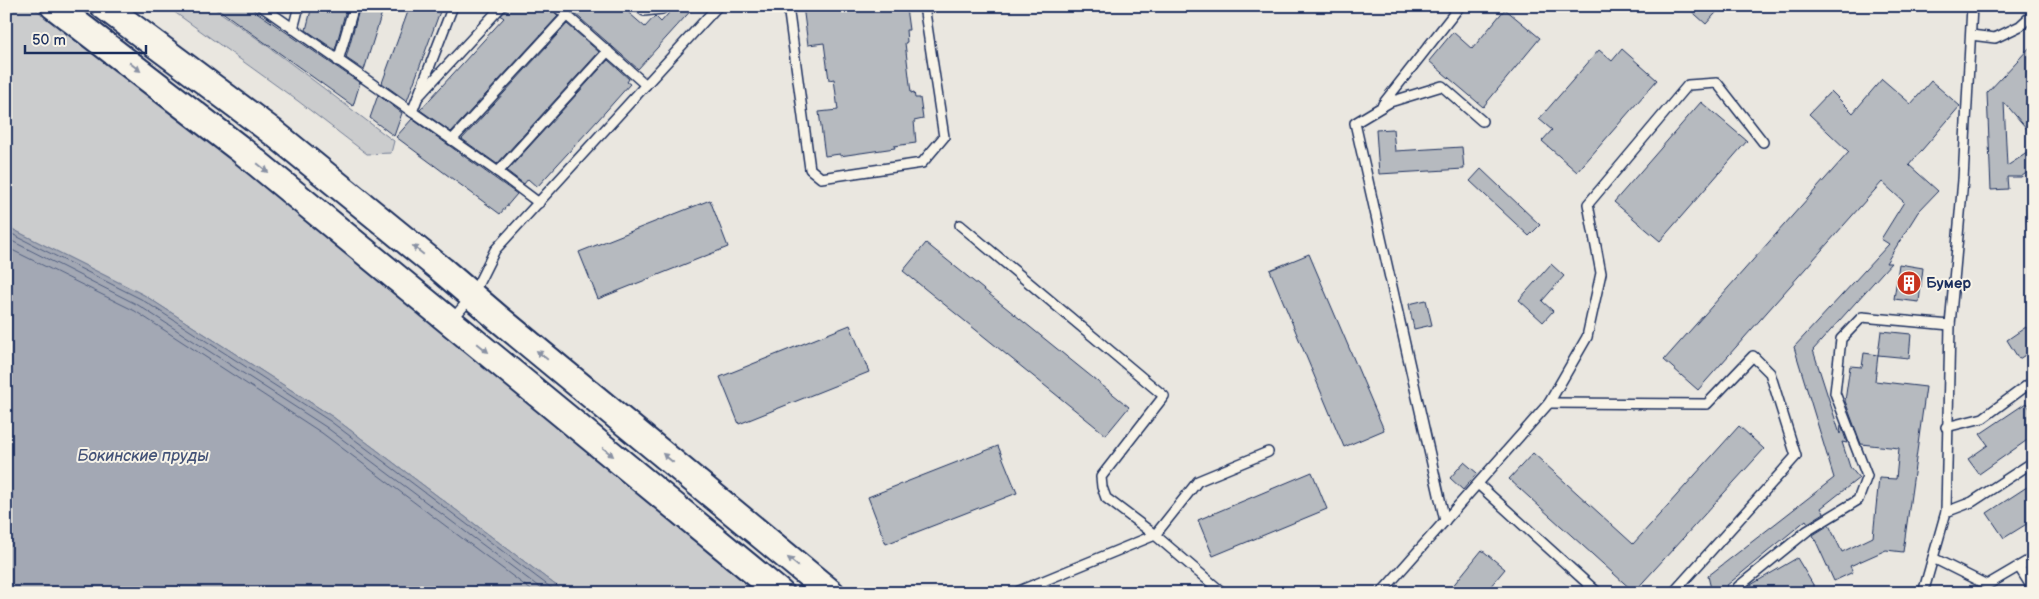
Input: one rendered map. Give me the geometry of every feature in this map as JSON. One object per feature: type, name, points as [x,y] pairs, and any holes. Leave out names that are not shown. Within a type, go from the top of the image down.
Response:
[{"type":"main road","points":[[54,6],[240,149],[780,593]]},
{"type":"main road","points":[[104,6],[274,133],[831,593]]},
{"type":"lane","points":[[261,6],[498,172],[539,203]]},
{"type":"lane","points":[[293,29],[299,6]]},
{"type":"lane","points":[[338,61],[354,6]]},
{"type":"lane","points":[[412,112],[453,6]]},
{"type":"lane","points":[[418,97],[502,6]]},
{"type":"lane","points":[[556,6],[646,85]]},
{"type":"lane","points":[[638,6],[644,12],[662,9],[664,6]]},
{"type":"lane","points":[[450,322],[472,296],[495,250],[718,6]]},
{"type":"lane","points":[[788,6],[810,169],[821,178],[922,163],[944,138],[924,6]]},
{"type":"lane","points":[[1378,109],[1460,6]]},
{"type":"lane","points":[[1923,593],[1946,512],[1946,428],[1950,325],[1963,180],[1972,6]]},
{"type":"lane","points":[[1971,35],[1995,38],[2020,26],[2033,14]]},
{"type":"lane","points":[[452,140],[567,16]]},
{"type":"lane","points":[[498,172],[608,52]]},
{"type":"lane","points":[[1381,593],[1549,403],[1587,337],[1601,273],[1588,204],[1688,85],[1717,84],[1763,142]]},
{"type":"lane","points":[[1445,521],[1355,122],[1390,102],[1442,86],[1482,121]]},
{"type":"lane","points":[[960,225],[1164,396],[1101,476],[1102,487],[1106,498],[1223,593]]},
{"type":"lane","points":[[1739,593],[1738,587],[1807,531],[1858,500],[1867,476],[1835,393],[1841,339],[1862,317],[1950,325]]},
{"type":"lane","points":[[1549,403],[1706,404],[1753,356],[1770,373],[1796,456],[1673,593]]},
{"type":"lane","points":[[1946,428],[1983,418],[2033,381]]},
{"type":"lane","points":[[1019,592],[1155,536],[1198,481],[1268,452]]},
{"type":"lane","points":[[1946,512],[1972,502],[2033,462]]},
{"type":"lane","points":[[1478,484],[1598,593]]},
{"type":"lane","points":[[1933,558],[1987,585],[2033,558]]},
{"type":"lane","points":[[2019,567],[2033,589]]},
{"type":"shaded area","points":[[6,6],[31,6],[156,98],[757,593],[566,593],[333,417],[144,295],[6,226]]},
{"type":"shaded area","points":[[166,6],[211,6],[394,141],[391,153],[367,154],[298,101]]},
{"type":"water","name":"Бокинские пруды","points":[[6,226],[144,295],[333,417],[566,593],[6,593]]},
{"type":"building","points":[[214,6],[248,6],[360,83],[353,106]]},
{"type":"building","points":[[312,6],[347,6],[335,50],[306,30]]},
{"type":"building","points":[[360,6],[384,6],[364,70],[346,58]]},
{"type":"building","points":[[410,6],[442,6],[407,101],[382,83]]},
{"type":"building","points":[[508,6],[550,6],[558,16],[451,132],[420,110],[504,18],[501,16]]},
{"type":"building","points":[[566,6],[621,6],[645,27],[655,16],[661,22],[675,6],[695,6],[638,69]]},
{"type":"building","points":[[803,6],[894,6],[895,9],[906,8],[909,30],[906,30],[907,42],[905,43],[911,93],[914,92],[915,98],[920,98],[923,119],[914,121],[916,143],[840,156],[840,154],[825,156],[819,112],[838,110],[834,79],[829,80],[824,43],[808,45]]},
{"type":"building","points":[[1686,6],[1722,6],[1706,24]]},
{"type":"building","points":[[1505,9],[1540,38],[1483,107],[1429,61],[1453,32],[1472,49]]},
{"type":"building","points":[[567,24],[599,52],[497,164],[462,139]]},
{"type":"building","points":[[2033,44],[2033,136],[2004,102],[2007,166],[2033,149],[2033,168],[2021,177],[2007,177],[2008,189],[1991,190],[1987,93]]},
{"type":"building","points":[[1622,49],[1657,80],[1577,172],[1542,141],[1552,130],[1539,119],[1599,50],[1612,61]]},
{"type":"building","points":[[608,60],[629,79],[627,82],[630,84],[598,120],[537,187],[528,179],[524,184],[507,171]]},
{"type":"building","points":[[1882,79],[1911,104],[1931,81],[1960,106],[1909,165],[1938,191],[1918,212],[1886,263],[1891,263],[1813,350],[1840,434],[1841,425],[1847,443],[1842,442],[1850,467],[1859,478],[1821,508],[1824,513],[1808,523],[1806,520],[1726,586],[1730,593],[1712,593],[1708,576],[1834,478],[1794,347],[1889,244],[1881,239],[1904,202],[1882,182],[1698,390],[1664,360],[1849,152],[1809,114],[1831,91],[1853,113]]},
{"type":"building","points":[[378,95],[402,113],[394,136],[370,118]]},
{"type":"building","points":[[1701,102],[1747,141],[1660,241],[1614,202]]},
{"type":"building","points":[[412,119],[517,194],[500,214],[396,137]]},
{"type":"building","points":[[1393,129],[1395,151],[1462,147],[1464,169],[1379,174],[1376,130]]},
{"type":"building","points":[[1481,169],[1540,225],[1529,236],[1470,181]]},
{"type":"building","points":[[710,200],[728,247],[598,299],[579,252]]},
{"type":"building","points":[[926,243],[1129,407],[1106,435],[903,271]]},
{"type":"building","points":[[1309,254],[1384,430],[1344,447],[1270,270]]},
{"type":"building","points":[[1551,264],[1564,276],[1542,301],[1553,311],[1543,322],[1519,300]]},
{"type":"building","name":"Бумер","points":[[1899,264],[1923,268],[1919,302],[1894,299]]},
{"type":"building","points":[[1426,300],[1432,325],[1414,329],[1409,304]]},
{"type":"building","points":[[850,325],[869,372],[739,424],[720,377]]},
{"type":"building","points":[[2026,327],[2033,337],[2033,350],[2019,359],[2007,340]]},
{"type":"building","points":[[1881,331],[1911,334],[1909,358],[1878,355]]},
{"type":"building","points":[[1864,353],[1878,355],[1875,381],[1926,387],[1903,552],[1886,550],[1850,566],[1853,572],[1834,581],[1813,535],[1829,525],[1842,552],[1873,537],[1879,478],[1896,479],[1899,448],[1861,444],[1845,401],[1850,366],[1862,367]]},
{"type":"building","points":[[2026,403],[2033,413],[2033,436],[1979,474],[1968,459],[1988,445],[1980,434]]},
{"type":"building","points":[[1739,426],[1764,449],[1634,592],[1509,479],[1533,453],[1633,544]]},
{"type":"building","points":[[998,446],[1017,493],[886,544],[868,497]]},
{"type":"building","points":[[1464,462],[1477,473],[1463,490],[1450,478]]},
{"type":"building","points":[[1312,472],[1327,509],[1213,556],[1198,520]]},
{"type":"building","points":[[2033,483],[2033,520],[2004,538],[1987,513]]},
{"type":"building","points":[[1482,550],[1505,569],[1485,593],[1447,593]]},
{"type":"building","points":[[1797,558],[1815,588],[1806,593],[1745,593],[1749,586]]},
{"type":"place","name":"Бумер","points":[[1909,283]]}]
